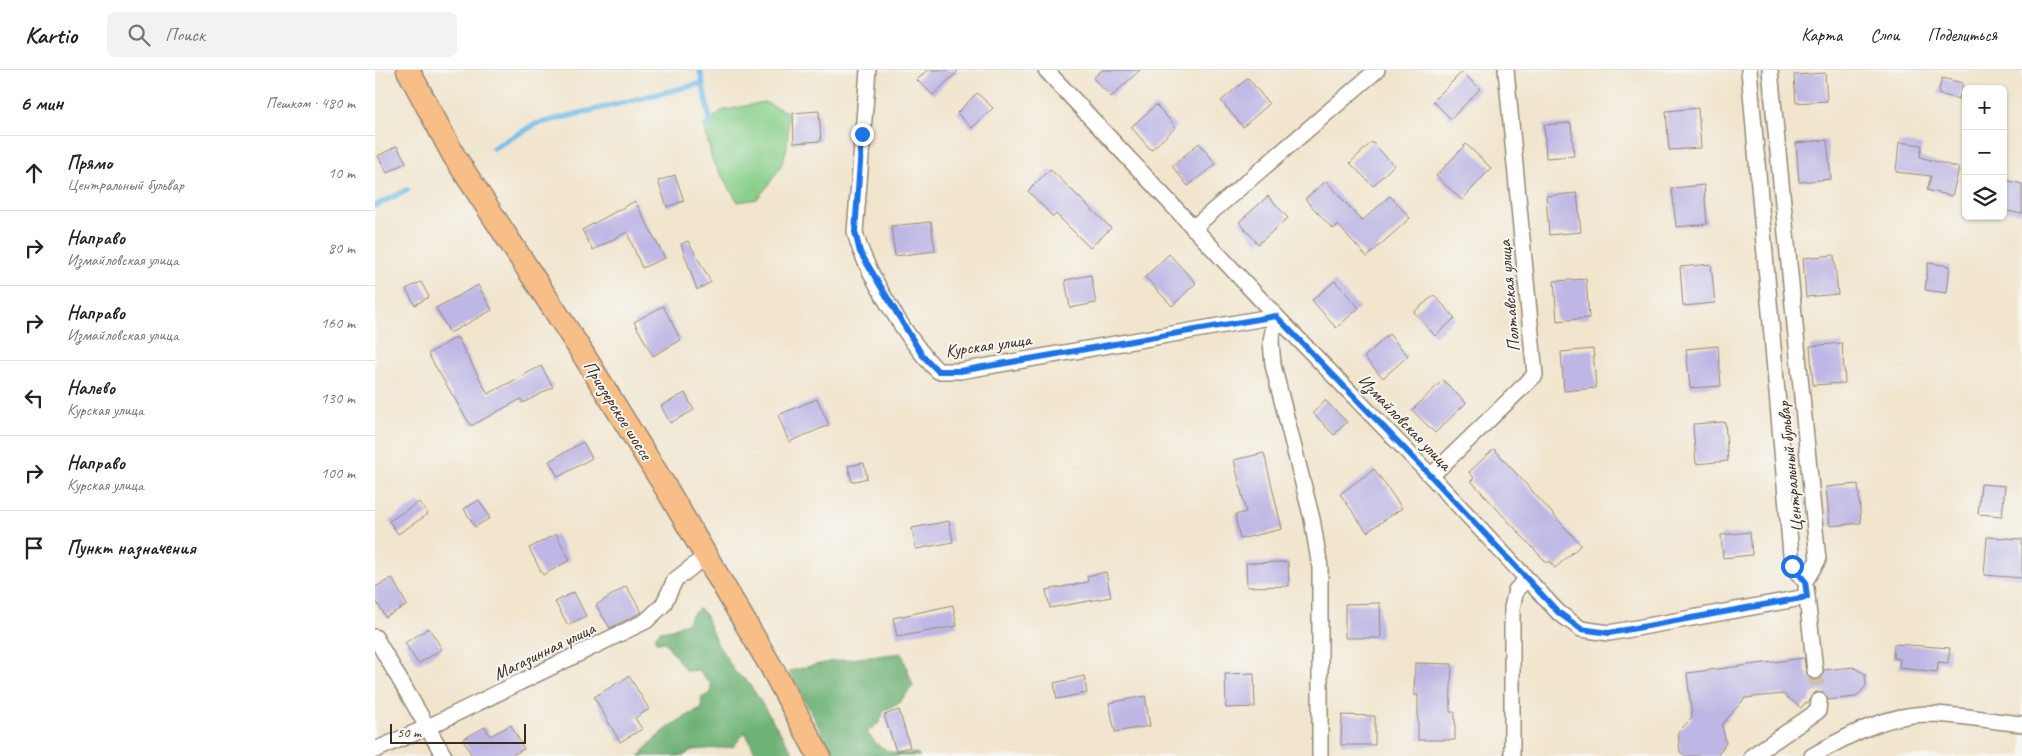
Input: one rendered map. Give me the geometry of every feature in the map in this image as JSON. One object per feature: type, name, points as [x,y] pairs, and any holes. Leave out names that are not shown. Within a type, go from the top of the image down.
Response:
[{"type":"main road","name":"Приозерское шоссе","points":[[408,70],[454,156],[578,346],[706,556],[773,670],[819,756]]},
{"type":"street","name":"Курская улица","points":[[868,70],[855,232],[860,252],[922,355],[938,371],[960,371],[1276,316]]},
{"type":"street","name":"Измайловская улица","points":[[1047,70],[1193,228],[1431,476],[1558,612],[1581,629],[1609,633],[1807,597]]},
{"type":"street","points":[[1193,228],[1377,70]]},
{"type":"street","name":"Полтавская улица","points":[[1431,476],[1535,375],[1506,70]]},
{"type":"street","name":"Центральный бульвар","points":[[1749,70],[1792,566],[1805,581],[1818,560],[1769,70]]},
{"type":"street","points":[[1276,316],[1271,341],[1273,365],[1312,519],[1320,567],[1320,756]]},
{"type":"street","name":"Магазинная улица","points":[[375,750],[428,727],[646,621],[663,605],[675,580],[706,556]]},
{"type":"street","points":[[1512,756],[1513,608],[1516,590],[1527,579]]},
{"type":"street","points":[[1805,581],[1815,671]]},
{"type":"street","points":[[375,636],[444,756]]},
{"type":"street","points":[[1753,756],[1818,711],[1819,701]]},
{"type":"street","points":[[1812,756],[1847,736],[1889,720],[1926,714],[2022,724]]},
{"type":"green space","points":[[764,102],[787,112],[788,139],[786,150],[779,169],[757,199],[738,202],[712,160],[704,125],[721,111]]},
{"type":"green space","points":[[699,609],[705,614],[715,640],[735,672],[749,683],[795,756],[757,756],[745,732],[733,747],[693,750],[683,756],[639,756],[667,728],[702,709],[701,698],[711,693],[711,684],[698,670],[686,671],[665,642],[656,642],[655,637],[660,631],[672,629],[688,622],[691,615]]},
{"type":"green space","points":[[902,653],[913,686],[897,705],[884,710],[880,722],[867,732],[877,744],[888,751],[894,753],[917,753],[920,756],[834,756],[789,671],[833,661]]},
{"type":"building","points":[[927,70],[959,70],[933,95],[917,80]]},
{"type":"building","points":[[1102,70],[1140,70],[1111,97],[1093,78]]},
{"type":"building","points":[[1462,72],[1480,89],[1451,119],[1433,101]]},
{"type":"building","points":[[1825,73],[1827,101],[1796,103],[1794,75]]},
{"type":"building","points":[[1248,78],[1269,104],[1243,127],[1221,101]]},
{"type":"building","points":[[1942,78],[1963,83],[1959,99],[1938,94]]},
{"type":"building","points":[[977,93],[993,108],[972,128],[957,113]]},
{"type":"building","points":[[1156,105],[1176,127],[1151,150],[1131,127]]},
{"type":"building","points":[[1698,108],[1701,148],[1669,150],[1666,111]]},
{"type":"building","points":[[819,111],[821,141],[794,143],[793,113]]},
{"type":"building","points":[[1571,123],[1574,156],[1546,158],[1544,125]]},
{"type":"building","points":[[1827,140],[1831,179],[1799,182],[1796,143]]},
{"type":"building","points":[[1372,142],[1394,165],[1373,186],[1350,163]]},
{"type":"building","points":[[1899,142],[1922,145],[1920,157],[1959,168],[1952,196],[1927,190],[1931,176],[1896,172]]},
{"type":"building","points":[[1199,143],[1216,164],[1188,186],[1172,166]]},
{"type":"building","points":[[1466,144],[1491,168],[1462,200],[1436,176]]},
{"type":"building","points":[[397,146],[406,162],[387,173],[378,156]]},
{"type":"building","points":[[1050,169],[1111,228],[1090,248],[1056,214],[1053,217],[1028,191]]},
{"type":"building","points":[[675,175],[684,201],[667,207],[658,181]]},
{"type":"building","points":[[2007,180],[2022,184],[2022,214],[2007,211]]},
{"type":"building","points":[[1326,181],[1362,221],[1390,196],[1410,218],[1367,257],[1338,225],[1333,229],[1305,199]]},
{"type":"building","points":[[1704,185],[1707,224],[1676,227],[1672,188]]},
{"type":"building","points":[[1577,193],[1581,232],[1549,235],[1546,196]]},
{"type":"building","points":[[1268,196],[1288,218],[1258,244],[1239,222]]},
{"type":"building","points":[[635,201],[665,258],[642,268],[627,232],[593,250],[582,230]]},
{"type":"building","points":[[931,222],[935,251],[895,256],[891,226]]},
{"type":"building","points":[[688,241],[711,282],[697,290],[681,244]]},
{"type":"building","points":[[1169,254],[1196,283],[1172,306],[1145,277]]},
{"type":"building","points":[[1834,255],[1838,294],[1806,297],[1803,258]]},
{"type":"building","points":[[1928,263],[1950,266],[1947,293],[1925,290]]},
{"type":"building","points":[[1711,264],[1715,303],[1683,306],[1680,267]]},
{"type":"building","points":[[1091,275],[1096,303],[1070,308],[1065,280]]},
{"type":"building","points":[[1586,279],[1589,318],[1557,321],[1554,281]]},
{"type":"building","points":[[1335,281],[1359,308],[1336,328],[1312,300]]},
{"type":"building","points":[[421,282],[429,297],[415,305],[406,289]]},
{"type":"building","points":[[478,285],[492,310],[450,333],[436,308]]},
{"type":"building","points":[[1434,295],[1455,318],[1435,336],[1414,312]]},
{"type":"building","points":[[663,306],[681,340],[653,356],[634,322]]},
{"type":"building","points":[[1389,334],[1408,356],[1383,378],[1364,357]]},
{"type":"building","points":[[457,337],[488,394],[541,366],[553,387],[523,403],[521,399],[471,426],[428,354]]},
{"type":"building","points":[[1842,343],[1845,383],[1813,385],[1810,346]]},
{"type":"building","points":[[1718,346],[1721,386],[1690,388],[1686,349]]},
{"type":"building","points":[[1593,349],[1596,388],[1564,391],[1561,352]]},
{"type":"building","points":[[1443,380],[1466,403],[1435,433],[1412,410]]},
{"type":"building","points":[[685,393],[694,410],[670,423],[661,406]]},
{"type":"building","points":[[817,399],[829,425],[789,442],[778,415]]},
{"type":"building","points":[[1325,400],[1347,422],[1334,435],[1313,413]]},
{"type":"building","points":[[1725,422],[1728,461],[1696,464],[1693,424]]},
{"type":"building","points":[[583,442],[592,458],[558,477],[549,461]]},
{"type":"building","points":[[1494,449],[1581,545],[1555,568],[1549,561],[1547,563],[1471,481],[1474,478],[1469,472]]},
{"type":"building","points":[[1264,453],[1282,529],[1240,539],[1235,515],[1246,512],[1234,460]]},
{"type":"building","points":[[864,463],[867,478],[852,482],[848,466]]},
{"type":"building","points":[[1374,469],[1402,508],[1367,532],[1340,494]]},
{"type":"building","points":[[1858,484],[1861,523],[1830,526],[1826,487]]},
{"type":"building","points":[[1981,484],[2005,486],[2002,516],[1978,514]]},
{"type":"building","points":[[479,500],[490,518],[475,527],[464,509]]},
{"type":"building","points":[[419,502],[428,514],[398,534],[389,521]]},
{"type":"building","points":[[949,521],[953,542],[916,549],[912,528]]},
{"type":"building","points":[[1750,532],[1752,555],[1723,558],[1721,535]]},
{"type":"building","points":[[556,534],[570,560],[543,575],[529,548]]},
{"type":"building","points":[[1987,537],[2022,539],[2022,578],[1984,575]]},
{"type":"building","points":[[1288,562],[1289,586],[1247,587],[1246,563]]},
{"type":"building","points":[[1106,572],[1111,597],[1050,608],[1046,590],[1088,582],[1087,576]]},
{"type":"building","points":[[392,578],[407,605],[385,617],[375,599],[375,587]]},
{"type":"building","points":[[626,586],[642,612],[610,628],[596,605]]},
{"type":"building","points":[[574,592],[586,616],[568,625],[555,602]]},
{"type":"building","points":[[1380,603],[1381,638],[1345,638],[1345,604]]},
{"type":"building","points":[[953,605],[957,626],[897,637],[893,618]]},
{"type":"building","points":[[429,628],[442,649],[418,664],[405,643]]},
{"type":"building","points":[[1894,644],[1950,648],[1948,663],[1938,662],[1937,672],[1899,668],[1900,659],[1893,658]]},
{"type":"building","points":[[1804,658],[1806,672],[1811,679],[1820,679],[1824,670],[1853,667],[1865,674],[1866,686],[1856,697],[1828,700],[1824,693],[1816,692],[1811,696],[1809,702],[1805,703],[1801,708],[1783,694],[1745,698],[1722,725],[1726,743],[1717,756],[1686,756],[1680,752],[1678,732],[1692,718],[1687,673]]},
{"type":"building","points":[[1415,663],[1452,664],[1450,712],[1455,712],[1455,740],[1418,740],[1418,695],[1414,695]]},
{"type":"building","points":[[1254,673],[1255,707],[1226,708],[1225,674]]},
{"type":"building","points":[[629,676],[649,709],[635,718],[642,729],[620,742],[594,697]]},
{"type":"building","points":[[1084,676],[1087,693],[1057,699],[1054,683]]},
{"type":"building","points":[[1145,696],[1150,726],[1115,732],[1109,703]]},
{"type":"building","points":[[899,710],[910,747],[896,751],[884,715]]},
{"type":"building","points":[[1342,715],[1375,716],[1375,745],[1341,745]]},
{"type":"building","points":[[511,725],[524,749],[510,756],[472,756],[463,739],[485,727],[490,736]]},
{"type":"waterway","points":[[700,70],[711,126]]},
{"type":"waterway","points":[[493,148],[536,124],[703,83]]},
{"type":"waterway","points":[[375,206],[407,190]]},
{"type":"tunnel","points":[[1815,671],[1819,701]]},
{"type":"route","points":[[862,134],[855,232],[860,252],[922,355],[938,371],[960,371],[1276,316],[1431,476],[1558,612],[1581,629],[1609,633],[1807,597],[1805,581],[1792,566]]}]
